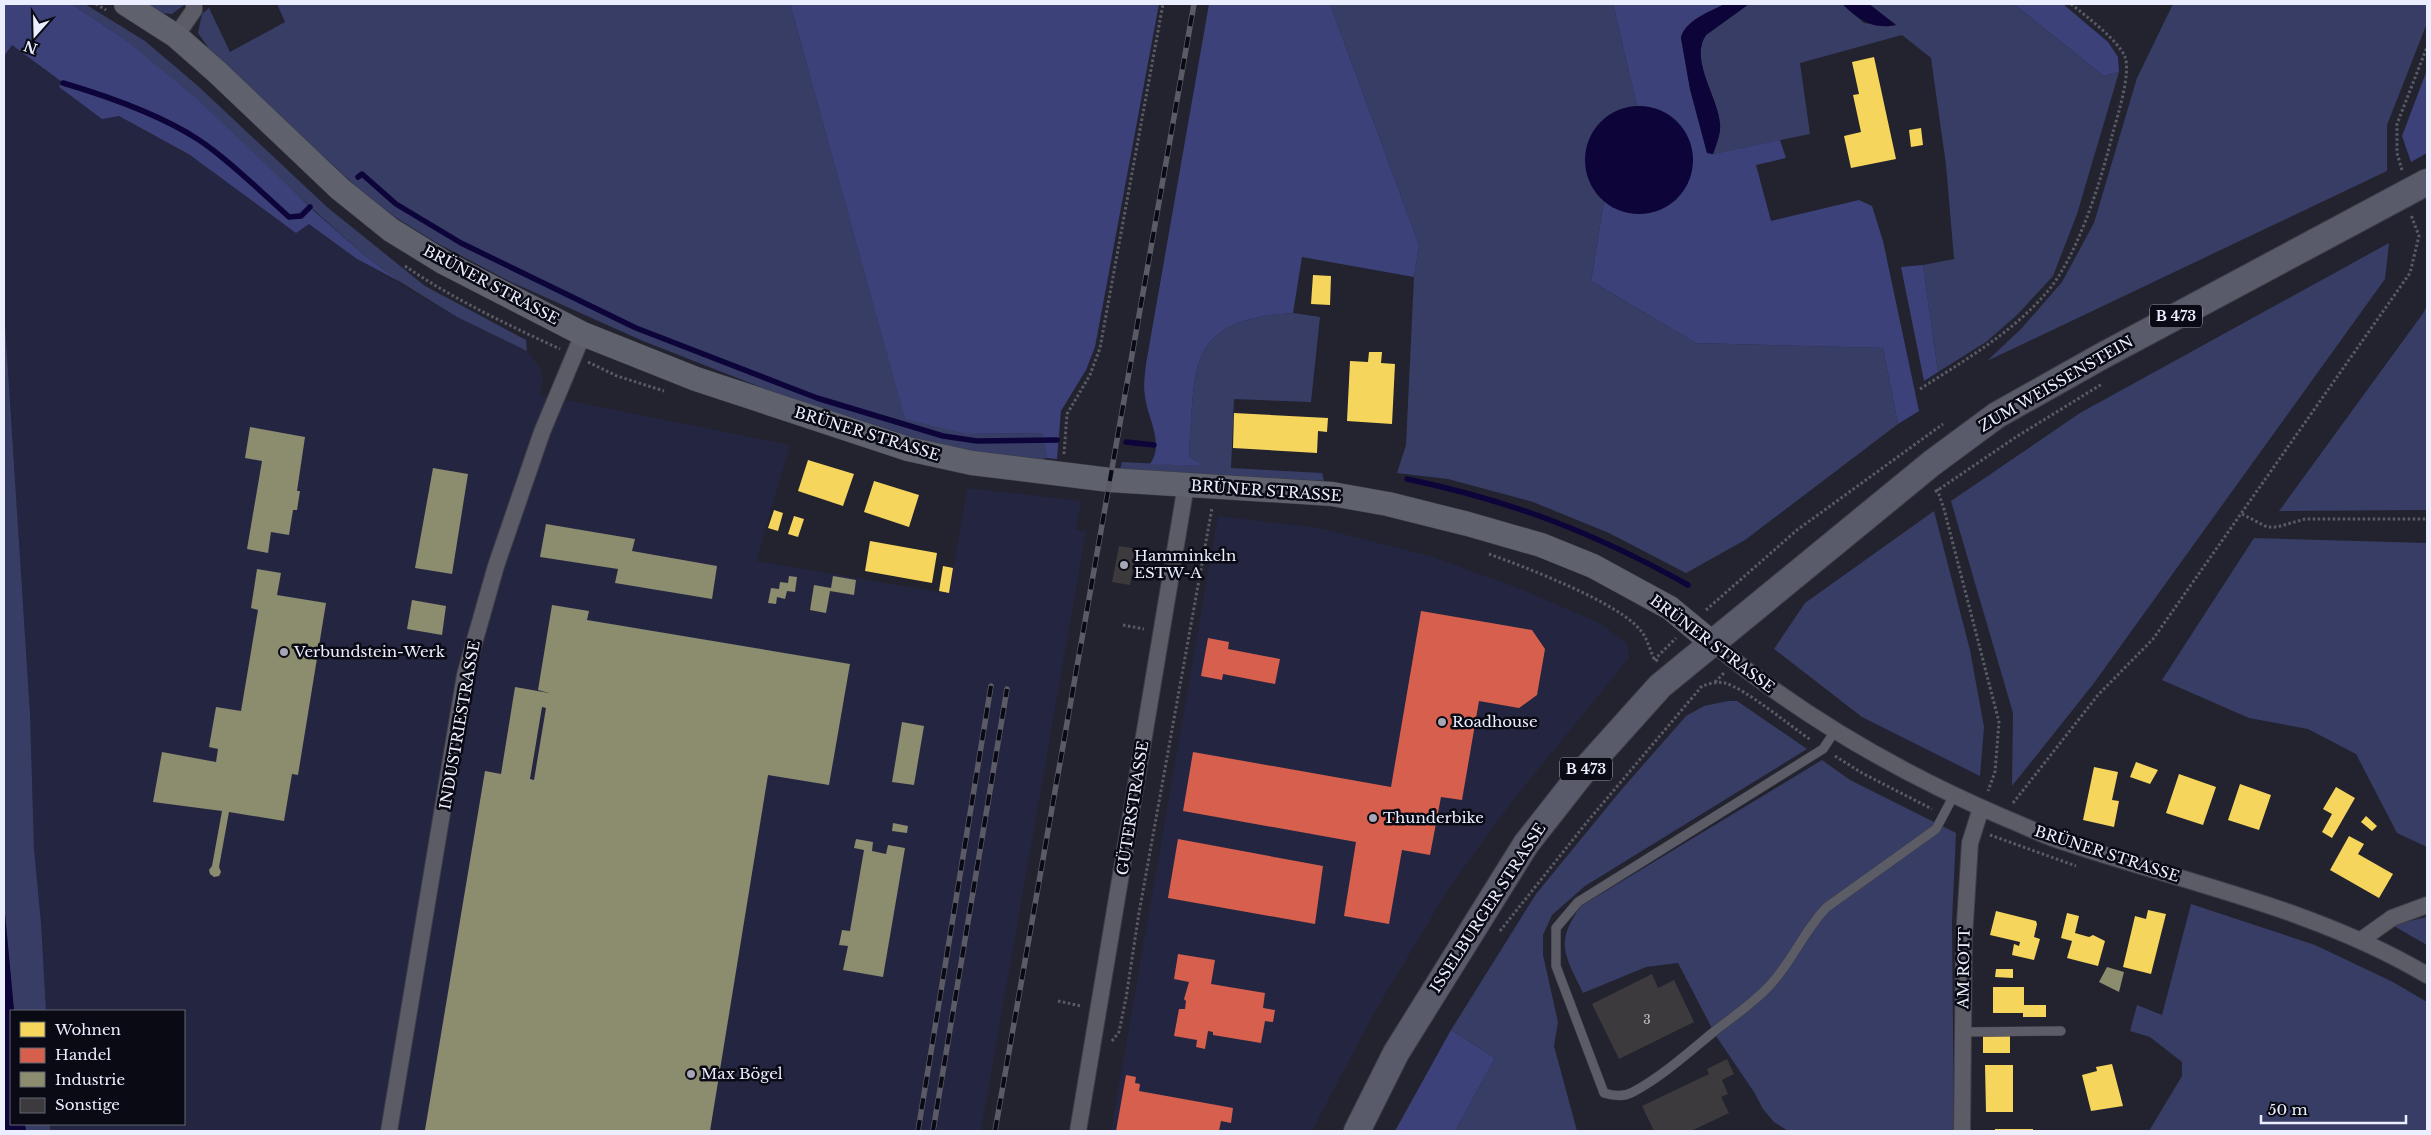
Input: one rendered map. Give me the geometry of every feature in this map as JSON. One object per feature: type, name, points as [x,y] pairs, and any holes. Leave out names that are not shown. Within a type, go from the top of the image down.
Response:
[{"type":"main road","name":"BRÜNER STRASSE","points":[[126,4],[176,36],[340,188],[391,230],[443,262],[583,334],[696,379],[908,449],[972,463],[1062,474],[1186,485],[1332,494],[1388,504],[1517,537],[1579,560],[1621,579],[1670,608],[1711,642]]},
{"type":"main road","name":"ZUM WEISSENSTEIN","points":[[1711,642],[1932,463],[1996,415],[2102,356],[2416,200]]},
{"type":"main road","name":"ISSELBURGER STRASSE","points":[[1357,1131],[1396,1053],[1526,844],[1581,774],[1660,686],[1711,642]]},
{"type":"street","points":[[176,36],[194,10],[194,4]]},
{"type":"street","name":"INDUSTRIESTRASSE","points":[[390,1131],[466,675],[496,566],[542,432],[583,334]]},
{"type":"street","name":"GÜTERSTRASSE","points":[[1078,1131],[1186,485]]},
{"type":"street","name":"BRÜNER STRASSE","points":[[1711,642],[1750,674],[1866,751],[1981,808],[2062,842],[2279,909],[2361,940],[2427,975]]},
{"type":"street","name":"AM ROTT","points":[[1962,1131],[1964,938],[1970,843],[1981,808]]},
{"type":"street","points":[[2361,940],[2392,918],[2427,904]]},
{"type":"lane","points":[[1835,731],[1822,749],[1578,902],[1556,928],[1556,966],[1604,1093],[1614,1096],[1632,1092],[1680,1059],[1743,1008],[1771,984],[1817,917],[1856,885],[1936,829],[1954,795]]},
{"type":"lane","points":[[1963,1032],[2062,1031]]},
{"type":"path","points":[[1062,474],[1066,414],[1090,375],[1100,348],[1163,4]]},
{"type":"path","points":[[1920,389],[1989,344],[2015,324],[2046,293],[2058,278],[2088,215],[2125,87],[2126,57],[2106,33],[2071,4]]},
{"type":"path","points":[[2085,869],[2056,861],[1995,837],[2003,817],[2098,695],[2153,639],[2410,273],[2419,236],[2416,200],[2397,153],[2397,124],[2427,47]]},
{"type":"path","points":[[2402,220],[2416,200]]},
{"type":"path","points":[[1930,496],[2016,436],[2103,384]]},
{"type":"path","points":[[1932,463],[1999,722],[1995,772],[1981,808]]},
{"type":"path","points":[[1109,1044],[1119,1032],[1126,998],[1139,913],[1212,505]]},
{"type":"path","points":[[2242,514],[2266,527],[2278,527],[2305,518],[2427,519]]},
{"type":"path","points":[[1488,554],[1552,579],[1626,617],[1642,631],[1654,659],[1702,686]]},
{"type":"path","points":[[1496,936],[1587,822],[1702,686],[1716,682]]},
{"type":"path","points":[[1058,1002],[1099,1009]]},
{"type":"shaded area","points":[[4,4],[72,4],[120,36],[196,98],[314,211],[363,254],[402,283],[357,259],[309,224],[296,233],[190,155],[119,116],[102,119],[59,87],[62,82],[12,45],[4,56]]},
{"type":"shaded area","points":[[72,4],[85,4],[145,41],[198,86],[327,207],[425,286],[526,340],[527,351],[457,317],[402,283],[363,254],[120,36]]},
{"type":"shaded area","points":[[146,4],[184,5],[172,14],[161,13]]},
{"type":"shaded area","points":[[277,4],[790,4],[905,418],[966,434],[1042,433],[1047,458],[1038,460],[1008,457],[932,445],[793,400],[643,341],[509,281],[437,243],[395,217],[361,191],[212,53],[198,33],[202,14],[209,8],[230,52],[285,22]]},
{"type":"shaded area","points":[[790,4],[1159,4],[1095,347],[1086,370],[1061,411],[1057,459],[1047,458],[1042,433],[966,434],[905,419]]},
{"type":"shaded area","points":[[1209,4],[1330,4],[1419,245],[1414,277],[1302,257],[1293,313],[1258,317],[1232,326],[1214,338],[1203,353],[1196,373],[1189,456],[1203,466],[1150,464],[1156,448],[1156,439],[1144,392],[1146,364]]},
{"type":"shaded area","points":[[1330,4],[1613,4],[1637,106],[1629,107],[1610,116],[1591,137],[1596,193],[1604,201],[1591,281],[1696,343],[1883,348],[1898,424],[1745,540],[1686,573],[1609,533],[1533,502],[1448,479],[1397,473],[1406,445],[1414,277],[1419,245]]},
{"type":"shaded area","points":[[1613,4],[1725,4],[1693,22],[1683,32],[1681,38],[1690,89],[1707,153],[1713,154],[1780,140],[1786,158],[1756,165],[1771,221],[1859,200],[1872,206],[1883,241],[1919,411],[1898,424],[1883,348],[1696,343],[1591,281],[1604,201],[1613,208],[1675,201],[1688,183],[1648,107],[1637,106]]},
{"type":"shaded area","points":[[1725,4],[1749,4],[1706,35],[1702,45],[1702,67],[1715,102],[1720,124],[1719,136],[1713,154],[1707,153],[1690,89],[1681,38],[1683,32],[1693,22]]},
{"type":"shaded area","points":[[1749,4],[1842,4],[1864,23],[1884,26],[1896,25],[1869,4],[2014,4],[2104,76],[2119,72],[2077,214],[2053,276],[2017,315],[1986,342],[1938,372],[1923,265],[1954,259],[1946,165],[1931,58],[1902,35],[1800,63],[1810,134],[1713,154],[1719,136],[1720,124],[1715,102],[1702,67],[1702,45],[1706,35]]},
{"type":"shaded area","points":[[1842,4],[1869,4],[1896,25],[1872,25],[1860,19]]},
{"type":"shaded area","points":[[2014,4],[2063,4],[2108,42],[2118,57],[2119,72],[2104,76]]},
{"type":"shaded area","points":[[2173,4],[2427,4],[2427,23],[2387,125],[2387,171],[1987,361],[2021,329],[2062,282],[2094,223],[2137,78]]},
{"type":"shaded area","points":[[12,45],[62,82],[59,87],[102,119],[119,116],[309,223],[357,259],[457,317],[527,351],[541,369],[543,381],[540,395],[790,445],[756,561],[949,594],[967,488],[1081,501],[1076,529],[1086,532],[981,1131],[50,1131],[50,1125],[185,1125],[185,1010],[46,1010],[41,923],[34,849],[30,714],[4,309],[4,56]]},
{"type":"shaded area","points":[[2427,70],[2427,153],[2411,162],[2402,136]]},
{"type":"shaded area","points":[[1639,106],[1660,110],[1677,122],[1689,139],[1693,160],[1689,181],[1677,198],[1660,210],[1639,214],[1618,210],[1601,198],[1589,181],[1585,160],[1589,139],[1601,122],[1618,110]]},
{"type":"shaded area","points":[[2389,243],[2385,279],[2094,683],[2012,786],[2013,713],[1951,501],[2080,413]]},
{"type":"shaded area","points":[[1923,265],[1938,372],[1924,381],[1901,267]]},
{"type":"shaded area","points":[[2427,305],[2427,510],[2279,511],[2424,312]]},
{"type":"shaded area","points":[[4,309],[30,714],[34,849],[41,923],[46,1010],[14,1010],[4,903]]},
{"type":"shaded area","points":[[1293,313],[1320,317],[1311,402],[1234,399],[1231,468],[1322,473],[1324,481],[1120,470],[1122,462],[1202,466],[1189,456],[1196,373],[1203,353],[1214,338],[1232,326],[1258,317]]},
{"type":"shaded area","points":[[1934,511],[1970,650],[1984,727],[1980,776],[1862,717],[1774,649],[1805,603]]},
{"type":"shaded area","points":[[1218,516],[1319,528],[1430,556],[1526,591],[1599,623],[1627,643],[1629,658],[1513,800],[1447,891],[1375,1011],[1312,1131],[1111,1131]]},
{"type":"shaded area","points":[[2254,538],[2427,543],[2427,847],[2397,833],[2356,754],[2308,729],[2249,718],[2162,680]]},
{"type":"shaded area","points":[[1737,701],[1807,749],[1585,886],[1552,915],[1543,935],[1543,955],[1558,1022],[1554,1046],[1577,1131],[1455,1131],[1495,1058],[1451,1030],[1536,894],[1622,789],[1686,716],[1704,706]]},
{"type":"shaded area","points":[[1822,760],[1850,780],[1956,833],[1952,922],[1954,1131],[1788,1131],[1774,1122],[1763,1109],[1754,1092],[1716,1036],[1678,963],[1646,967],[1583,993],[1567,959],[1565,940],[1567,930],[1581,906]]},
{"type":"shaded area","points":[[4,903],[14,1010],[10,1010],[10,1125],[25,1125],[26,1131],[4,1131]]},
{"type":"shaded area","points":[[2191,904],[2315,945],[2393,982],[2427,1002],[2427,1131],[2149,1131],[2182,1076],[2182,1062],[2150,1037],[2130,1031],[2137,1005],[2162,1015]]},
{"type":"shaded area","points":[[2427,917],[2427,945],[2392,925]]},
{"type":"shaded area","points":[[1451,1030],[1495,1058],[1455,1131],[1395,1131]]},
{"type":"shaded area","points":[[25,1125],[50,1125],[50,1131],[26,1131]]},
{"type":"building: Wohnen","points":[[1874,57],[1896,159],[1851,168],[1844,136],[1861,132],[1853,95],[1859,94],[1852,62]]},
{"type":"building: Wohnen","points":[[1921,128],[1923,145],[1911,147],[1909,130]]},
{"type":"building: Wohnen","points":[[1313,275],[1331,276],[1330,305],[1311,304]]},
{"type":"building: Wohnen","points":[[1369,352],[1382,352],[1381,363],[1395,364],[1392,424],[1347,421],[1350,361],[1368,362]]},
{"type":"building: Wohnen","points":[[1234,413],[1328,418],[1327,432],[1318,431],[1317,453],[1233,448]]},
{"type":"building: Wohnen","points":[[808,460],[854,474],[843,506],[798,491]]},
{"type":"building: Wohnen","points":[[874,481],[919,495],[909,527],[864,512]]},
{"type":"building: Wohnen","points":[[774,510],[783,513],[778,531],[768,528]]},
{"type":"building: Wohnen","points":[[794,516],[804,519],[798,537],[788,534]]},
{"type":"building: Wohnen","points":[[870,541],[937,553],[932,583],[865,571]]},
{"type":"building: Wohnen","points":[[943,566],[953,568],[949,593],[939,591]]},
{"type":"building: Wohnen","points":[[2136,762],[2158,770],[2150,784],[2130,777]]},
{"type":"building: Wohnen","points":[[2094,767],[2118,772],[2112,800],[2119,801],[2114,827],[2083,820]]},
{"type":"building: Wohnen","points":[[2179,774],[2216,787],[2203,825],[2166,813]]},
{"type":"building: Wohnen","points":[[2240,784],[2271,795],[2259,830],[2228,820]]},
{"type":"building: Wohnen","points":[[2336,787],[2355,798],[2332,838],[2322,832],[2332,814],[2323,809]]},
{"type":"building: Wohnen","points":[[2366,816],[2377,826],[2372,831],[2361,822]]},
{"type":"building: Wohnen","points":[[2349,836],[2364,844],[2358,854],[2393,874],[2379,898],[2330,870]]},
{"type":"building: Wohnen","points":[[2148,910],[2166,914],[2151,974],[2123,967],[2135,916],[2146,919]]},
{"type":"building: Wohnen","points":[[1996,911],[2036,921],[2034,937],[2040,939],[2034,960],[2012,955],[2014,944],[2019,946],[2020,942],[1990,935]]},
{"type":"building: Wohnen","points":[[2067,913],[2079,916],[2075,933],[2089,937],[2093,935],[2105,941],[2098,966],[2067,958],[2072,941],[2061,938]]},
{"type":"building: Wohnen","points":[[1996,969],[2013,969],[2013,978],[1995,977]]},
{"type":"building: Wohnen","points":[[1993,987],[2024,987],[2024,1005],[2046,1005],[2046,1017],[2023,1017],[2023,1013],[1993,1013]]},
{"type":"building: Wohnen","points":[[1983,1036],[2010,1036],[2010,1053],[1983,1053]]},
{"type":"building: Wohnen","points":[[2112,1064],[2123,1106],[2091,1111],[2082,1075],[2097,1071],[2096,1067]]},
{"type":"building: Wohnen","points":[[1985,1065],[2013,1065],[2013,1112],[1986,1112]]},
{"type":"building: Wohnen","points":[[1995,1129],[2033,1129],[2033,1131],[1995,1131]]},
{"type":"building: Handel","points":[[1421,611],[1532,630],[1545,649],[1537,695],[1519,708],[1479,701],[1462,800],[1441,797],[1430,855],[1402,850],[1389,924],[1344,916],[1356,842],[1183,811],[1193,752],[1391,787]]},
{"type":"building: Handel","points":[[1208,638],[1229,642],[1228,649],[1280,659],[1275,684],[1223,674],[1222,680],[1201,676]]},
{"type":"building: Handel","points":[[1178,839],[1323,866],[1315,924],[1168,898]]},
{"type":"building: Handel","points":[[1178,954],[1215,960],[1211,984],[1265,993],[1263,1008],[1275,1010],[1273,1022],[1265,1021],[1261,1043],[1213,1035],[1213,1032],[1208,1031],[1205,1049],[1196,1047],[1197,1040],[1174,1036],[1179,1009],[1185,1009],[1186,1001],[1184,999],[1189,982],[1174,979]]},
{"type":"building: Handel","points":[[1126,1075],[1136,1077],[1135,1083],[1140,1084],[1139,1091],[1233,1108],[1231,1123],[1221,1121],[1219,1131],[1116,1131]]},
{"type":"building: Industrie","points":[[250,427],[305,437],[297,491],[300,491],[297,510],[293,510],[289,535],[271,532],[268,553],[247,549],[262,461],[245,458]]},
{"type":"building: Industrie","points":[[433,468],[468,474],[452,574],[415,568]]},
{"type":"building: Industrie","points":[[546,524],[635,539],[632,551],[717,566],[712,599],[615,583],[618,569],[540,557]]},
{"type":"building: Industrie","points":[[257,569],[281,573],[277,595],[326,603],[298,775],[292,774],[284,821],[229,812],[219,867],[221,872],[219,876],[214,877],[210,874],[209,870],[212,866],[222,811],[153,802],[162,752],[216,762],[218,749],[209,747],[216,707],[241,711],[258,610],[251,608]]},
{"type":"building: Industrie","points":[[789,576],[797,577],[795,592],[787,591],[785,599],[777,597],[776,604],[768,603],[771,588],[779,589],[780,582],[788,583]]},
{"type":"building: Industrie","points":[[833,576],[856,580],[854,595],[830,591],[826,613],[810,610],[814,585],[831,588]]},
{"type":"building: Industrie","points":[[412,600],[446,606],[442,635],[407,629]]},
{"type":"building: Industrie","points":[[552,605],[589,611],[587,620],[850,664],[829,785],[768,775],[710,1131],[425,1130],[485,771],[501,774],[515,687],[549,693],[538,690]],"holes":[[[542,707],[546,708],[534,780],[530,779]]]},
{"type":"building: Industrie","points":[[902,722],[924,726],[914,785],[892,782]]},
{"type":"building: Industrie","points":[[893,823],[908,826],[907,833],[892,831]]},
{"type":"building: Industrie","points":[[856,839],[873,842],[872,851],[886,854],[888,845],[905,848],[883,977],[843,970],[848,946],[839,945],[842,930],[850,931],[864,850],[854,848]]},
{"type":"building: Industrie","points":[[2107,967],[2124,972],[2119,992],[2099,982]]},
{"type":"building: Sonstige","name":"Hamminkeln ESTW-A","points":[[1119,546],[1137,549],[1130,585],[1112,582]]},
{"type":"building: Sonstige","points":[[1652,974],[1658,988],[1674,980],[1694,1022],[1619,1059],[1592,1004]]},
{"type":"building: Sonstige","points":[[1727,1059],[1734,1074],[1722,1080],[1728,1094],[1721,1097],[1729,1113],[1691,1131],[1654,1131],[1642,1106],[1709,1074],[1707,1069]]},
{"type":"waterway","points":[[63,83],[151,114],[184,131],[222,157],[289,217],[301,216],[310,207]]},
{"type":"waterway","points":[[358,177],[362,174],[396,204],[461,243],[636,328],[817,398],[943,436],[977,441],[1057,440]]},
{"type":"waterway","points":[[1126,442],[1154,445]]},
{"type":"waterway","points":[[1407,479],[1518,508],[1586,534],[1654,566],[1688,585]]},
{"type":"railway","points":[[995,1131],[1194,4]]},
{"type":"railway","points":[[918,1131],[991,686]]},
{"type":"railway","points":[[933,1131],[1007,689]]},
{"type":"place","name":"Hamminkeln ESTW-A","points":[[1124,565]]},
{"type":"place","name":"Verbundstein-Werk","points":[[284,652]]},
{"type":"place","name":"Roadhouse","points":[[1442,722]]},
{"type":"place","name":"Thunderbike","points":[[1373,818]]},
{"type":"place","name":"Max Bögel","points":[[691,1074]]}]
